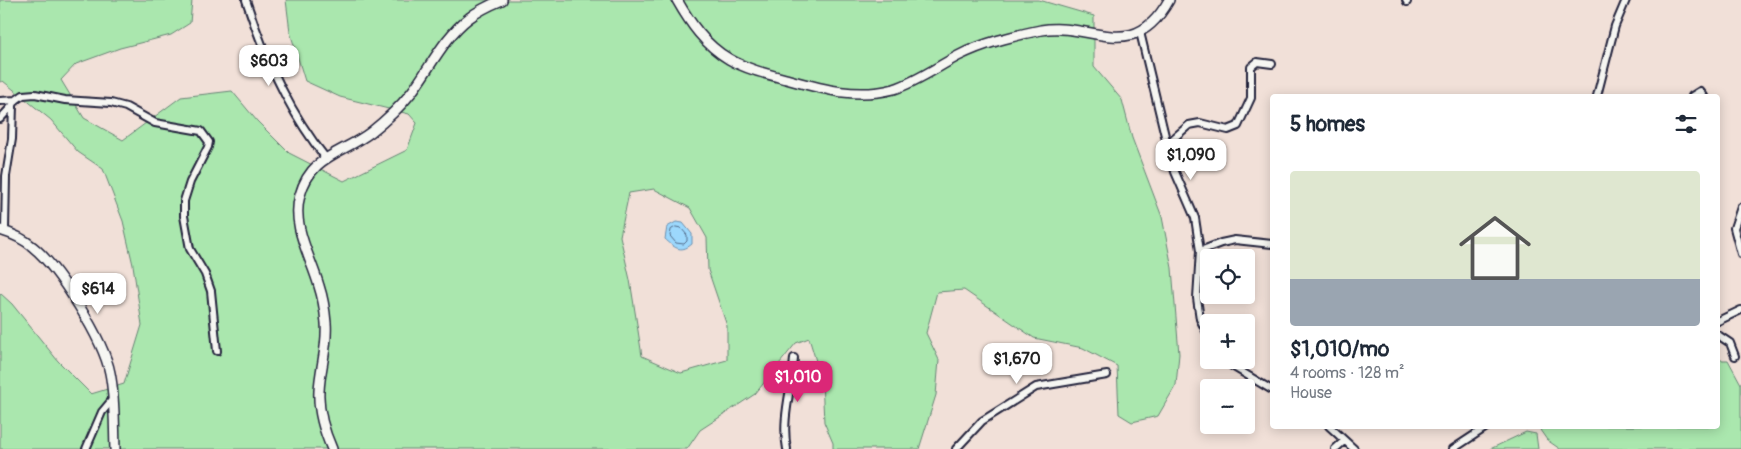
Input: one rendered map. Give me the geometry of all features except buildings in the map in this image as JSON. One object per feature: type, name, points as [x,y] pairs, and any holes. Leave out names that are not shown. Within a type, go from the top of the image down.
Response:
[{"type":"main road","points":[[332,449],[319,409],[319,390],[327,342],[326,323],[320,287],[304,245],[298,209],[305,181],[325,157],[370,133],[410,94],[453,34],[467,19],[502,0]]},
{"type":"main road","points":[[677,0],[699,34],[730,60],[758,72],[834,92],[864,94],[895,88],[984,44],[1043,30],[1066,30],[1121,37],[1140,32],[1155,20],[1169,0]]},
{"type":"main road","points":[[2,230],[19,237],[38,251],[92,328],[108,363],[115,449]]},
{"type":"street","points":[[246,0],[271,68],[306,133],[325,157]]},
{"type":"street","points":[[1598,94],[1615,26],[1626,0]]},
{"type":"street","points":[[1140,32],[1175,172],[1195,218],[1200,251],[1197,298],[1200,319]]},
{"type":"street","points":[[1167,144],[1184,128],[1195,124],[1228,130],[1234,129],[1243,118],[1251,98],[1251,66],[1257,62],[1272,64]]},
{"type":"street","points":[[0,119],[23,96],[35,94],[64,100],[111,103],[126,108],[155,123],[192,128],[201,131],[206,136],[208,147],[190,182],[184,201],[184,216],[190,249],[205,274],[211,291],[217,351]]},
{"type":"street","points":[[0,101],[15,102]]},
{"type":"street","points":[[2,230],[15,102]]},
{"type":"street","points":[[1741,207],[1734,228],[1741,254]]},
{"type":"street","points":[[1205,249],[1235,240],[1270,244]]},
{"type":"street","points":[[1720,320],[1741,310]]},
{"type":"street","points":[[1720,336],[1730,343],[1736,356]]},
{"type":"street","points":[[787,449],[785,435],[786,407],[794,358]]},
{"type":"street","points":[[1237,369],[1270,389]]},
{"type":"street","points":[[956,449],[982,421],[1036,387],[1107,375]]},
{"type":"street","points":[[86,449],[102,412],[112,400]]},
{"type":"street","points":[[1332,429],[1354,449]]},
{"type":"street","points":[[1453,449],[1483,429]]},
{"type":"street","points":[[1335,449],[1344,441]]},
{"type":"green space","points":[[0,0],[192,0],[190,23],[171,35],[120,48],[76,64],[61,80],[84,118],[123,140],[181,97],[232,91],[257,121],[289,153],[344,181],[407,150],[417,123],[409,114],[340,97],[305,81],[290,32],[286,0],[1039,0],[1094,16],[1094,67],[1122,100],[1132,138],[1162,217],[1172,268],[1179,354],[1176,385],[1158,416],[1132,422],[1119,414],[1117,366],[1083,348],[1034,338],[964,290],[937,292],[926,333],[939,360],[936,395],[919,449],[833,449],[833,443],[824,422],[822,381],[809,338],[796,343],[755,394],[700,430],[687,449],[0,449],[0,293],[12,304],[58,361],[91,394],[124,384],[142,325],[133,265],[123,221],[103,169],[78,152],[51,120],[3,81],[0,82]],"holes":[[[654,189],[690,208],[707,238],[708,270],[727,326],[727,360],[681,373],[642,356],[630,280],[620,236],[629,193]]]},
{"type":"green space","points":[[1720,360],[1728,360],[1741,384],[1741,449],[1560,449],[1547,440],[1540,430],[1720,429]]},
{"type":"green space","points":[[1526,432],[1536,434],[1538,449],[1490,449]]},
{"type":"water","points":[[676,222],[683,223],[692,234],[692,244],[684,249],[674,247],[665,239],[667,227]]}]
